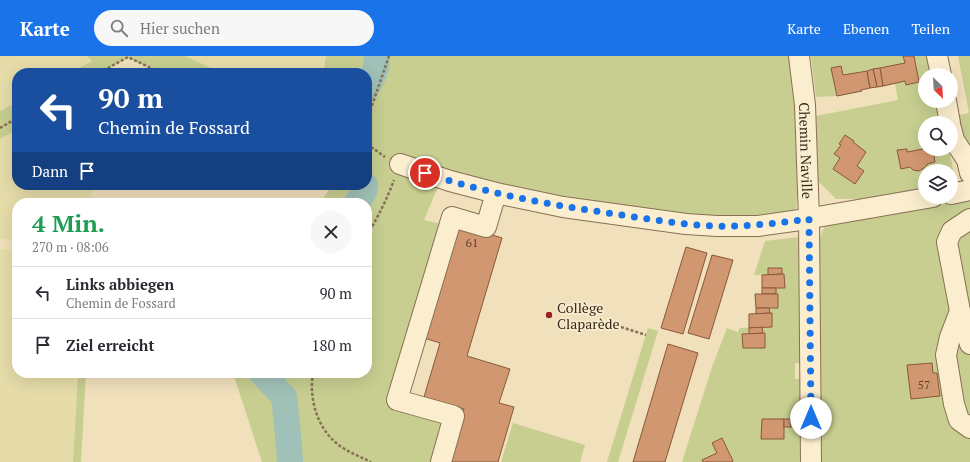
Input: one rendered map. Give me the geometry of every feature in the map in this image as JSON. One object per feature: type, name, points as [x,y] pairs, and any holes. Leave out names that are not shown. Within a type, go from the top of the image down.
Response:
[{"type":"street","name":"Chemin Naville","points":[[799,56],[805,105],[809,219],[811,462]]},
{"type":"street","points":[[937,56],[940,68]]},
{"type":"street","points":[[958,146],[967,160],[970,173]]},
{"type":"street","points":[[400,164],[450,181],[496,193],[564,207],[686,224],[758,226],[809,219],[918,200]]},
{"type":"street","points":[[958,193],[970,190]]},
{"type":"street","points":[[441,462],[454,416],[397,400],[452,217],[486,227],[496,193]]},
{"type":"street","points":[[970,219],[952,231],[947,242],[960,311],[970,344]]},
{"type":"street","points":[[960,311],[950,337],[946,355],[954,404],[959,420],[970,427]]},
{"type":"path","points":[[121,61],[124,56]]},
{"type":"path","points":[[372,105],[389,56]]},
{"type":"path","points":[[108,68],[128,58],[150,68]]},
{"type":"path","points":[[0,128],[12,121]]},
{"type":"path","points":[[372,148],[384,156],[400,164],[386,201],[372,227]]},
{"type":"path","points":[[621,327],[646,335]]},
{"type":"path","points":[[312,378],[311,393],[323,428],[335,442],[345,449],[371,462]]},
{"type":"shaded area","points":[[0,56],[87,56],[92,61],[79,68],[12,68],[12,105],[0,111]]},
{"type":"shaded area","points":[[185,56],[326,56],[323,68],[211,68]]},
{"type":"shaded area","points":[[12,132],[12,190],[92,190],[91,198],[12,198],[12,240],[0,239],[0,139]]},
{"type":"shaded area","points":[[0,249],[12,250],[12,378],[78,378],[73,462],[0,462]]},
{"type":"green space","points":[[87,56],[185,56],[211,68],[150,68],[128,58],[109,68],[79,68],[92,61]]},
{"type":"green space","points":[[326,56],[792,56],[797,137],[796,210],[732,219],[579,205],[452,177],[392,158],[388,166],[440,182],[424,220],[445,225],[389,406],[446,423],[435,462],[262,462],[235,378],[372,378],[372,198],[323,198],[329,190],[372,190],[372,68],[324,68]]},
{"type":"green space","points":[[811,56],[931,56],[934,68],[918,68],[918,108],[941,108],[943,116],[918,116],[918,156],[950,156],[952,164],[918,164],[918,190],[864,199],[836,199],[818,181],[816,116],[898,100],[895,84],[877,87],[873,69],[843,75],[841,66],[831,68],[837,96],[816,97]]},
{"type":"green space","points":[[958,56],[970,56],[970,160],[958,127],[958,116],[954,116],[969,113]]},
{"type":"green space","points":[[12,105],[12,132],[0,139],[0,111]]},
{"type":"green space","points":[[970,198],[970,462],[822,462],[817,244],[825,226],[843,219],[934,204],[958,204],[958,200]]},
{"type":"green space","points":[[799,237],[801,363],[795,363],[795,379],[802,379],[802,462],[682,462],[712,367],[727,328],[738,332],[740,328],[772,327],[772,314],[770,313],[769,308],[778,307],[778,294],[776,294],[776,288],[785,288],[784,274],[782,274],[782,268],[768,275],[754,275],[765,241]]},
{"type":"green space","points":[[648,328],[658,331],[618,462],[607,462]]},
{"type":"green space","points":[[78,378],[86,378],[81,462],[73,462]]},
{"type":"green space","points":[[513,423],[585,445],[580,462],[501,462]]},
{"type":"building","points":[[903,56],[914,56],[918,82],[906,85],[905,81],[883,86],[880,68],[905,63]]},
{"type":"building","points":[[841,66],[843,75],[867,71],[870,88],[837,96],[831,68]]},
{"type":"building","points":[[880,68],[883,86],[877,87],[873,69]]},
{"type":"building","points":[[873,69],[877,87],[870,88],[867,71]]},
{"type":"building","points":[[845,135],[866,152],[857,166],[864,171],[855,184],[833,169],[840,158],[834,154],[841,145],[839,144]]},
{"type":"building","points":[[907,149],[907,152],[918,150],[918,156],[934,156],[935,162],[918,164],[918,171],[913,170],[910,167],[901,169],[897,150]]},
{"type":"building","points":[[457,224],[502,238],[467,356],[510,369],[499,403],[514,407],[498,462],[448,462],[464,409],[424,397],[440,343],[424,338]]},
{"type":"building","points":[[686,247],[707,253],[683,334],[661,328]]},
{"type":"building","points":[[712,255],[733,260],[709,339],[688,333]]},
{"type":"building","points":[[768,268],[782,268],[782,274],[768,275]]},
{"type":"building","points":[[784,274],[785,288],[762,288],[762,275]]},
{"type":"building","points":[[762,288],[776,288],[776,294],[762,294]]},
{"type":"building","points":[[755,294],[778,294],[778,308],[756,308]]},
{"type":"building","points":[[756,308],[769,308],[770,313],[756,314]]},
{"type":"building","points":[[772,313],[772,327],[749,328],[749,314]]},
{"type":"building","points":[[762,327],[763,333],[749,334],[749,328]]},
{"type":"building","points":[[765,333],[765,348],[743,348],[742,334]]},
{"type":"building","points":[[668,344],[698,353],[665,462],[633,462]]},
{"type":"building","points":[[932,363],[933,373],[937,373],[940,396],[911,399],[907,365]]},
{"type":"building","points":[[762,419],[784,419],[784,439],[761,439]]},
{"type":"building","points":[[784,419],[791,419],[791,427],[784,427]]},
{"type":"building","points":[[722,438],[733,461],[703,462],[702,460],[717,453],[712,443]]},
{"type":"waterway","points":[[372,79],[375,72],[377,56]]},
{"type":"waterway","points":[[360,198],[364,190]]},
{"type":"waterway","points":[[267,378],[284,397],[290,462]]},
{"type":"place","name":"Collège Claparède","points":[[549,315]]},
{"type":"route","points":[[425,173],[496,193],[564,207],[686,224],[758,226],[809,219],[811,418]]}]
